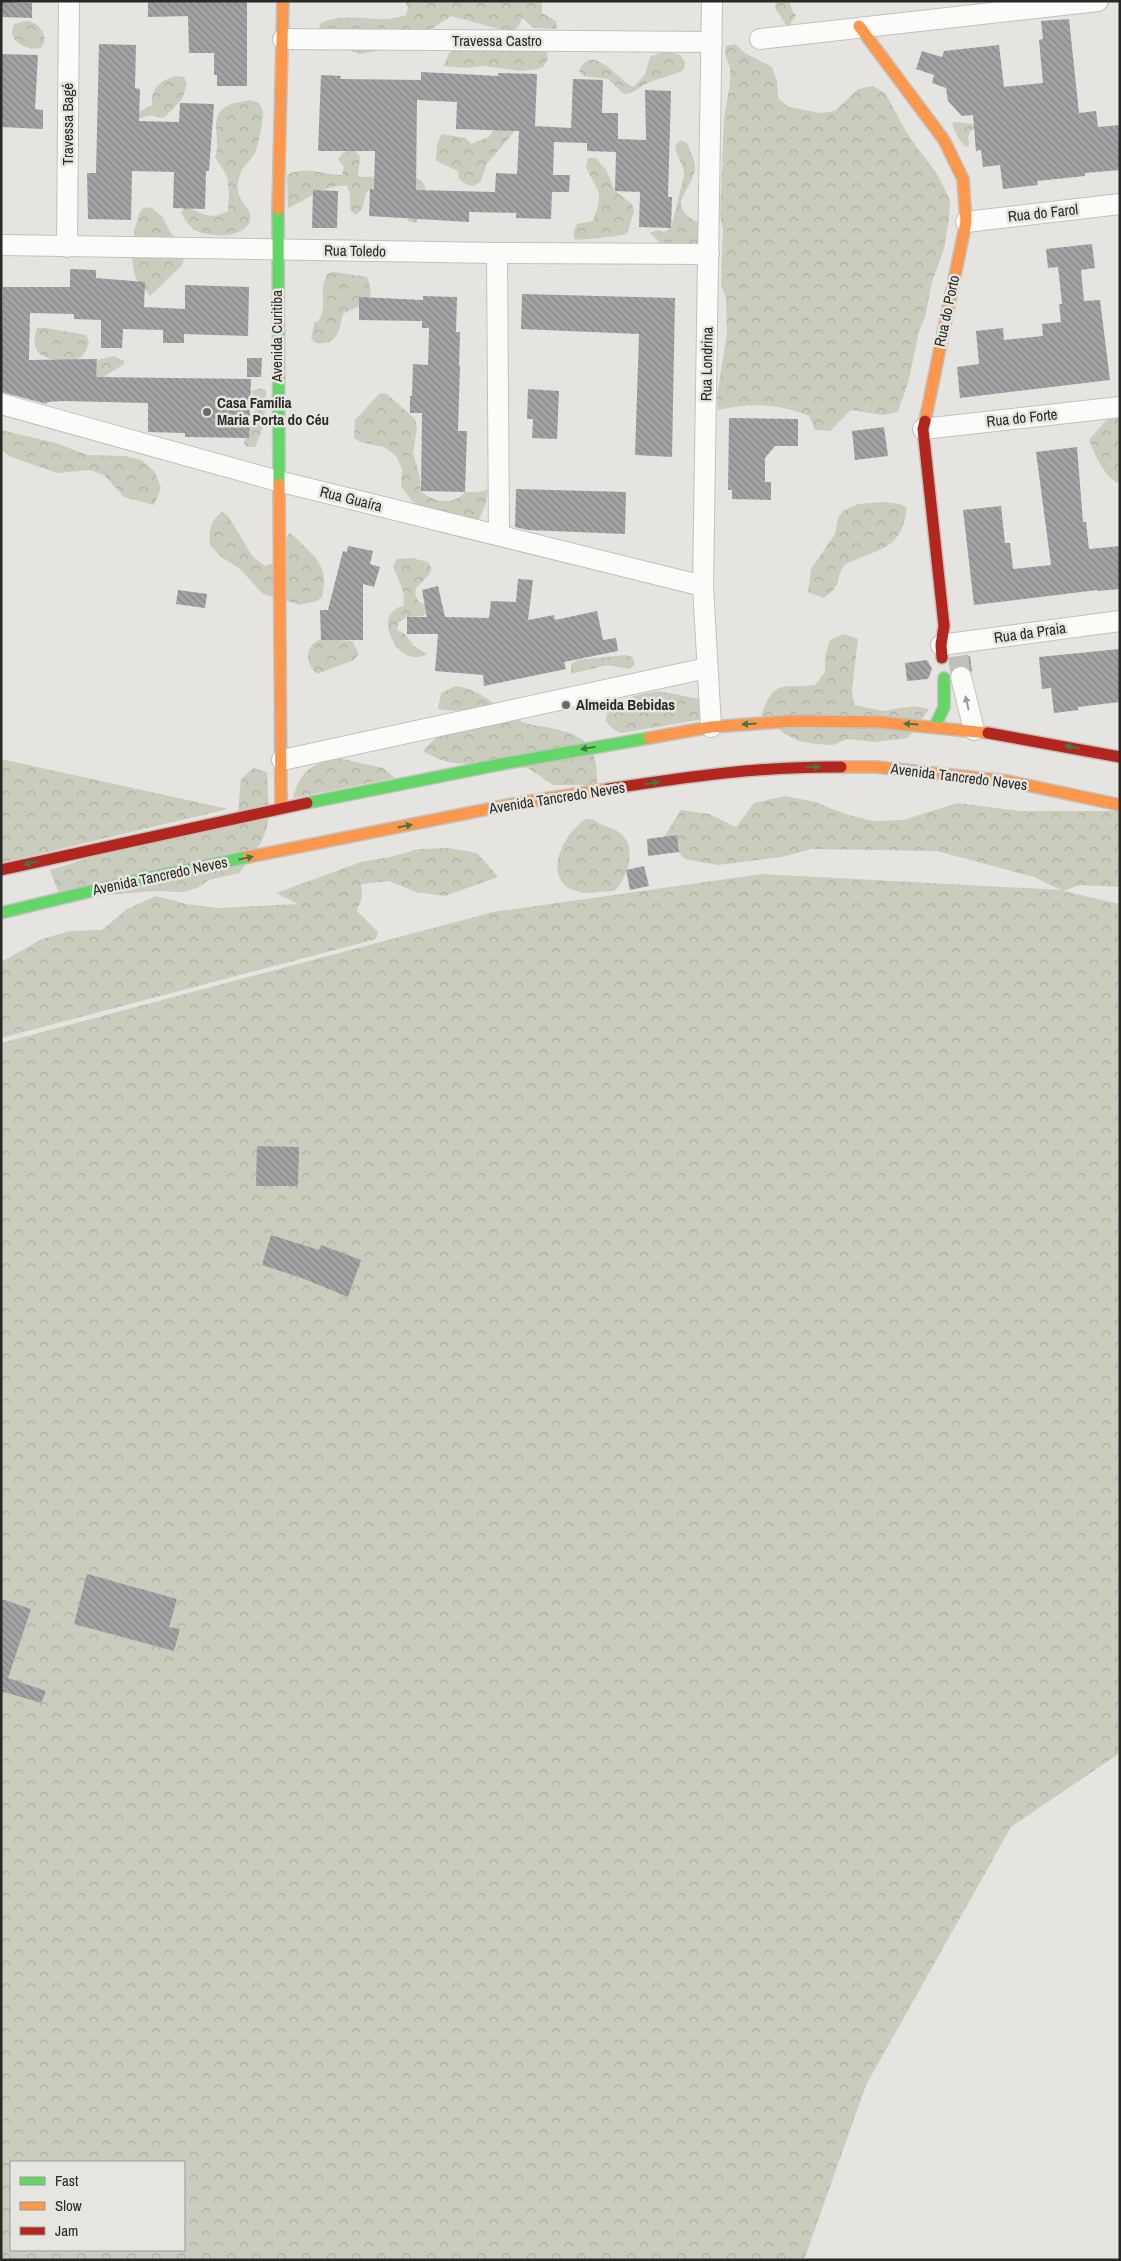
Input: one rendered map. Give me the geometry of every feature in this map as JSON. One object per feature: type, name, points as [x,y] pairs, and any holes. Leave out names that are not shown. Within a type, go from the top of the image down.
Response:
[{"type":"main road","name":"Avenida Curitiba","points":[[282,808],[277,250],[283,1]]},
{"type":"main road","name":"Rua do Porto","points":[[859,26],[944,140],[963,179],[966,222],[923,429],[948,646]]},
{"type":"main road","points":[[935,726],[944,706],[952,677]]},
{"type":"main road","points":[[1,870],[282,808],[502,764],[711,727],[793,721],[878,722],[935,726],[974,730],[1120,756]]},
{"type":"main road","name":"Avenida Tancredo Neves","points":[[1,913],[137,880],[503,806],[715,773],[797,766],[895,769],[1007,781],[1120,805]]},
{"type":"street","name":"Travessa Bagé","points":[[67,247],[69,1]]},
{"type":"street","name":"Rua Londrina","points":[[711,727],[703,586],[712,1]]},
{"type":"street","points":[[760,39],[859,26],[1098,1]]},
{"type":"street","name":"Travessa Castro","points":[[282,39],[712,42]]},
{"type":"street","name":"Rua do Farol","points":[[966,222],[1120,204]]},
{"type":"street","name":"Rua Toledo","points":[[1,245],[497,253],[709,254]]},
{"type":"street","points":[[497,253],[499,535]]},
{"type":"street","name":"Rua Guaíra","points":[[1,404],[278,481],[703,586]]},
{"type":"street","name":"Rua do Forte","points":[[923,429],[1120,407]]},
{"type":"street","name":"Rua da Praia","points":[[948,646],[1120,621]]},
{"type":"street","points":[[282,760],[708,668]]},
{"type":"street","points":[[952,677],[974,730]]},
{"type":"green space","points":[[405,1],[542,1],[542,13],[556,21],[557,29],[534,28],[522,18],[517,28],[507,31],[451,16],[406,46],[360,54],[331,44],[318,30],[321,23],[332,19],[385,19],[406,15],[408,8]]},
{"type":"green space","points":[[776,1],[789,1],[796,15],[790,25],[786,25],[775,8]]},
{"type":"green space","points":[[25,21],[35,23],[42,30],[45,39],[40,48],[33,49],[17,42],[15,39],[12,33],[14,24]]},
{"type":"green space","points":[[735,44],[745,53],[772,67],[777,81],[778,98],[789,107],[820,113],[835,111],[858,89],[873,86],[885,93],[908,135],[937,174],[950,200],[944,249],[932,282],[909,379],[898,412],[883,415],[851,410],[830,431],[815,430],[809,416],[787,409],[753,405],[718,410],[717,396],[727,333],[726,299],[721,284],[723,230],[720,215],[724,117],[730,84],[730,68],[725,53],[726,46]]},
{"type":"green space","points":[[456,49],[538,49],[547,52],[548,59],[544,66],[521,71],[483,66],[466,68],[444,66],[443,68],[449,53]]},
{"type":"green space","points":[[665,51],[680,55],[685,62],[684,69],[627,94],[624,94],[608,79],[584,76],[579,71],[584,63],[591,60],[598,61],[634,87],[645,74],[650,57]]},
{"type":"green space","points":[[176,76],[184,77],[187,84],[182,99],[165,117],[150,115],[138,119],[137,113],[152,105],[155,89],[165,80]]},
{"type":"green space","points":[[250,100],[259,103],[263,111],[256,151],[241,171],[238,184],[240,198],[250,214],[250,219],[242,231],[234,234],[217,235],[200,232],[191,227],[181,213],[185,206],[211,216],[228,211],[229,193],[227,176],[215,157],[217,150],[216,122],[221,110],[229,105]]},
{"type":"green space","points":[[952,123],[982,125],[971,130],[968,137],[969,145],[966,147],[954,129]]},
{"type":"green space","points":[[519,126],[486,165],[481,181],[474,186],[466,184],[459,179],[458,171],[436,161],[437,144],[442,134],[466,138],[471,144],[489,137],[493,130]]},
{"type":"green space","points":[[680,140],[687,143],[695,163],[693,177],[682,198],[681,204],[688,216],[699,223],[699,245],[669,251],[650,233],[657,230],[664,232],[671,228],[684,175],[675,146]]},
{"type":"green space","points":[[350,150],[356,151],[360,157],[358,176],[401,176],[420,180],[425,187],[425,197],[422,211],[416,223],[408,221],[406,204],[377,185],[366,193],[362,209],[356,215],[350,210],[350,194],[347,186],[331,187],[288,208],[287,175],[294,172],[308,171],[342,175],[344,167],[338,159],[343,153]]},
{"type":"green space","points":[[588,158],[596,158],[606,170],[615,191],[632,204],[634,211],[627,234],[591,239],[574,239],[574,231],[577,224],[593,221],[599,203],[597,188],[586,167]]},
{"type":"green space","points":[[150,207],[162,216],[170,232],[187,251],[182,265],[150,296],[136,278],[132,253],[134,232],[139,215],[142,209]]},
{"type":"green space","points":[[334,272],[367,277],[371,293],[369,299],[362,305],[343,314],[338,332],[332,340],[315,343],[311,337],[315,321],[317,322],[321,317],[323,311],[324,281],[327,274]]},
{"type":"green space","points":[[37,328],[86,335],[89,342],[85,353],[75,360],[59,360],[45,357],[40,354],[35,344]]},
{"type":"green space","points":[[114,356],[124,361],[124,364],[105,376],[103,380],[90,384],[98,360]]},
{"type":"green space","points":[[262,388],[266,391],[265,422],[255,447],[247,447],[244,444],[247,427],[258,405],[251,391]]},
{"type":"green space","points":[[380,393],[387,394],[415,419],[417,428],[413,453],[420,477],[421,491],[425,495],[437,500],[449,501],[461,496],[465,492],[479,492],[488,489],[486,503],[477,524],[419,510],[401,486],[402,469],[396,456],[384,447],[360,442],[354,438],[355,420]]},
{"type":"green space","points":[[1120,414],[1120,484],[1105,471],[1097,459],[1089,440],[1107,419]]},
{"type":"green space","points":[[1,430],[56,443],[87,455],[124,456],[141,460],[155,472],[161,488],[154,505],[124,497],[104,475],[90,470],[57,473],[14,458],[1,450]]},
{"type":"green space","points":[[883,502],[900,504],[907,508],[899,535],[882,549],[846,564],[840,572],[834,589],[823,598],[808,592],[811,569],[835,534],[838,518],[843,511],[858,504]]},
{"type":"green space","points":[[222,512],[228,516],[253,557],[265,566],[274,563],[289,533],[296,538],[320,564],[324,576],[322,597],[316,601],[300,605],[263,594],[240,569],[220,556],[210,545],[211,527],[215,518]]},
{"type":"green space","points":[[412,558],[428,562],[432,569],[416,588],[415,595],[419,602],[426,605],[431,611],[422,616],[407,617],[398,623],[397,630],[405,634],[414,646],[427,654],[416,657],[406,655],[398,648],[388,629],[389,619],[393,611],[403,606],[404,601],[403,590],[393,566],[397,559]]},
{"type":"green space","points":[[844,634],[858,639],[852,689],[854,705],[883,711],[914,706],[929,709],[908,738],[876,742],[847,739],[833,745],[816,744],[799,741],[785,734],[761,715],[766,703],[775,690],[786,686],[815,685],[825,672],[825,656],[830,640]]},
{"type":"green space","points":[[322,639],[352,641],[359,654],[354,660],[317,674],[310,665],[308,654],[312,645]]},
{"type":"green space","points":[[625,655],[632,657],[635,664],[630,669],[607,665],[571,674],[571,664],[578,660]]},
{"type":"green space","points":[[456,686],[466,688],[483,696],[523,722],[559,730],[580,738],[592,750],[597,771],[597,785],[553,785],[528,768],[453,763],[438,759],[423,751],[442,731],[472,725],[469,709],[454,711],[438,709],[441,693]]},
{"type":"green space","points":[[658,691],[705,700],[704,719],[621,733],[613,729],[606,721],[607,713],[634,696]]},
{"type":"green space","points":[[338,758],[383,768],[395,778],[293,798],[299,781],[308,770],[321,763]]},
{"type":"green space","points":[[1,759],[228,809],[1,863]]},
{"type":"green space","points":[[253,768],[267,772],[269,816],[266,831],[260,844],[239,873],[209,880],[197,888],[183,892],[153,891],[61,899],[50,870],[238,812],[241,779]]},
{"type":"green space","points":[[785,796],[815,802],[845,814],[873,821],[903,820],[958,803],[1019,811],[1120,811],[1120,887],[1080,885],[1063,891],[1120,904],[1120,1753],[1011,1827],[866,2085],[804,2260],[1,2260],[1,1043],[493,912],[762,874],[1061,890],[1034,877],[937,851],[812,849],[781,857],[718,865],[685,859],[664,837],[681,810],[709,814],[736,827],[754,803]]},
{"type":"green space","points":[[586,819],[592,819],[616,831],[628,843],[630,857],[626,873],[614,891],[583,893],[570,889],[562,882],[558,873],[560,852],[565,842],[578,825]]},
{"type":"green space","points":[[449,848],[477,853],[498,877],[445,896],[416,892],[389,881],[361,884],[362,897],[357,911],[378,932],[376,939],[1,1038],[1,962],[42,939],[70,931],[102,930],[127,909],[156,896],[186,904],[218,908],[298,904],[276,893],[361,862],[419,849]]},
{"type":"building","points":[[148,1],[247,1],[247,86],[217,86],[217,75],[214,75],[214,53],[189,53],[188,16],[148,17]]},
{"type":"building","points":[[1,2],[32,3],[32,18],[1,17]]},
{"type":"building","points":[[1069,19],[1079,113],[1096,111],[1098,127],[1120,125],[1120,170],[1085,173],[1085,176],[1037,181],[1038,185],[1003,189],[1000,165],[983,167],[981,150],[976,151],[973,115],[962,116],[948,101],[946,88],[932,83],[934,75],[916,69],[922,51],[942,57],[944,51],[999,45],[1004,87],[1043,83],[1039,40],[1043,39],[1041,21]]},
{"type":"building","points":[[99,44],[136,45],[135,88],[140,89],[139,121],[179,122],[180,103],[214,104],[209,171],[206,171],[205,209],[173,208],[174,172],[132,171],[131,220],[88,219],[87,173],[96,173]]},
{"type":"building","points":[[1,54],[38,55],[35,109],[43,110],[43,129],[1,127]]},
{"type":"building","points":[[421,72],[498,76],[498,73],[537,74],[535,126],[571,128],[573,79],[603,80],[602,113],[618,113],[618,139],[646,140],[645,90],[671,91],[668,197],[672,197],[671,228],[639,227],[640,192],[615,191],[616,152],[587,151],[587,143],[554,142],[553,175],[570,175],[569,192],[552,192],[551,219],[516,218],[516,213],[469,212],[469,222],[369,216],[370,189],[374,189],[375,151],[318,151],[321,75],[341,76],[340,79],[421,80]],"holes":[[[417,100],[457,102],[456,129],[519,131],[517,174],[496,173],[495,192],[416,190]]]},
{"type":"building","points":[[313,190],[338,191],[337,228],[312,228]]},
{"type":"building","points":[[1092,244],[1095,268],[1081,270],[1084,301],[1100,300],[1110,380],[960,398],[957,367],[979,364],[976,331],[1003,328],[1004,340],[1043,336],[1042,324],[1061,322],[1059,304],[1062,304],[1058,267],[1048,268],[1046,249]]},
{"type":"building","points":[[70,269],[96,270],[96,278],[145,282],[144,307],[185,309],[185,285],[249,287],[248,336],[184,334],[184,343],[163,343],[163,330],[123,329],[122,348],[101,348],[101,320],[74,319],[74,314],[30,313],[29,360],[97,359],[96,377],[251,379],[249,438],[185,437],[185,433],[148,432],[148,403],[63,401],[47,402],[47,404],[1,392],[3,287],[70,287]]},
{"type":"building","points":[[522,294],[675,298],[672,457],[635,455],[639,334],[521,329]]},
{"type":"building","points":[[423,296],[457,297],[456,332],[460,332],[458,431],[467,431],[465,492],[421,491],[422,413],[410,413],[410,396],[412,396],[413,364],[428,365],[429,328],[422,328],[422,321],[359,320],[359,297],[423,300]]},
{"type":"building","points":[[247,358],[262,358],[261,377],[247,377]]},
{"type":"building","points":[[528,389],[559,391],[557,439],[532,438],[533,419],[527,419]]},
{"type":"building","points":[[729,418],[798,419],[798,446],[775,446],[765,458],[765,482],[771,482],[771,500],[732,499],[732,490],[728,490]]},
{"type":"building","points":[[884,427],[888,456],[855,460],[852,431]]},
{"type":"building","points":[[1077,447],[1083,522],[1086,522],[1089,549],[1120,546],[1120,589],[1097,590],[974,605],[963,510],[1001,506],[1005,543],[1010,543],[1013,569],[1051,565],[1036,452]]},
{"type":"building","points":[[516,489],[626,492],[625,534],[528,530],[515,527]]},
{"type":"building","points":[[348,546],[373,551],[370,564],[380,567],[374,587],[363,584],[363,640],[321,640],[320,610],[328,610],[343,551],[347,552]]},
{"type":"building","points":[[518,579],[533,580],[528,620],[554,615],[555,620],[597,611],[603,640],[616,638],[618,651],[564,662],[566,669],[484,686],[483,675],[435,671],[438,634],[407,634],[407,617],[427,617],[422,590],[438,586],[445,617],[489,618],[491,601],[516,602]]},
{"type":"building","points":[[178,590],[207,594],[205,608],[176,604]]},
{"type":"building","points":[[1120,649],[1120,702],[1078,707],[1078,710],[1054,713],[1051,688],[1042,689],[1039,657]]},
{"type":"building","points":[[970,656],[972,672],[965,666],[954,667],[958,657]]},
{"type":"building","points":[[927,660],[932,669],[928,679],[907,681],[905,663]]},
{"type":"building","points":[[677,835],[679,852],[648,856],[647,839]]},
{"type":"building","points":[[644,866],[649,886],[630,890],[626,870]]},
{"type":"building","points":[[257,1146],[299,1147],[298,1186],[256,1186]]},
{"type":"building","points":[[271,1235],[319,1250],[321,1245],[361,1260],[348,1297],[302,1278],[262,1265]]},
{"type":"building","points":[[87,1574],[177,1599],[169,1627],[180,1629],[174,1651],[74,1624]]},
{"type":"building","points":[[1,1599],[31,1609],[8,1678],[46,1691],[41,1703],[1,1691]]},
{"type":"tunnel","points":[[958,656],[961,677]]},
{"type":"traffic: fast","points":[[278,209],[279,484]]},
{"type":"traffic: fast","points":[[935,726],[944,707],[944,678]]},
{"type":"traffic: fast","points":[[307,803],[502,764],[649,738]]},
{"type":"traffic: fast","points":[[1,913],[137,880],[248,857]]},
{"type":"traffic: slow","points":[[278,209],[283,1]]},
{"type":"traffic: slow","points":[[859,26],[944,140],[963,179],[966,222],[925,421]]},
{"type":"traffic: slow","points":[[279,484],[281,808]]},
{"type":"traffic: slow","points":[[649,738],[711,727],[793,721],[878,722],[988,733]]},
{"type":"traffic: slow","points":[[841,767],[876,767],[1007,781],[1120,805]]},
{"type":"traffic: slow","points":[[248,857],[513,804],[608,789]]},
{"type":"traffic: jam","points":[[925,421],[923,429],[944,626],[941,645],[942,658]]},
{"type":"traffic: jam","points":[[988,733],[1120,757]]},
{"type":"traffic: jam","points":[[608,789],[753,770],[841,767]]},
{"type":"traffic: jam","points":[[1,870],[307,803]]},
{"type":"place","name":"Casa Família Maria Porta do Céu","points":[[207,412]]},
{"type":"place","name":"Almeida Bebidas","points":[[566,705]]}]
